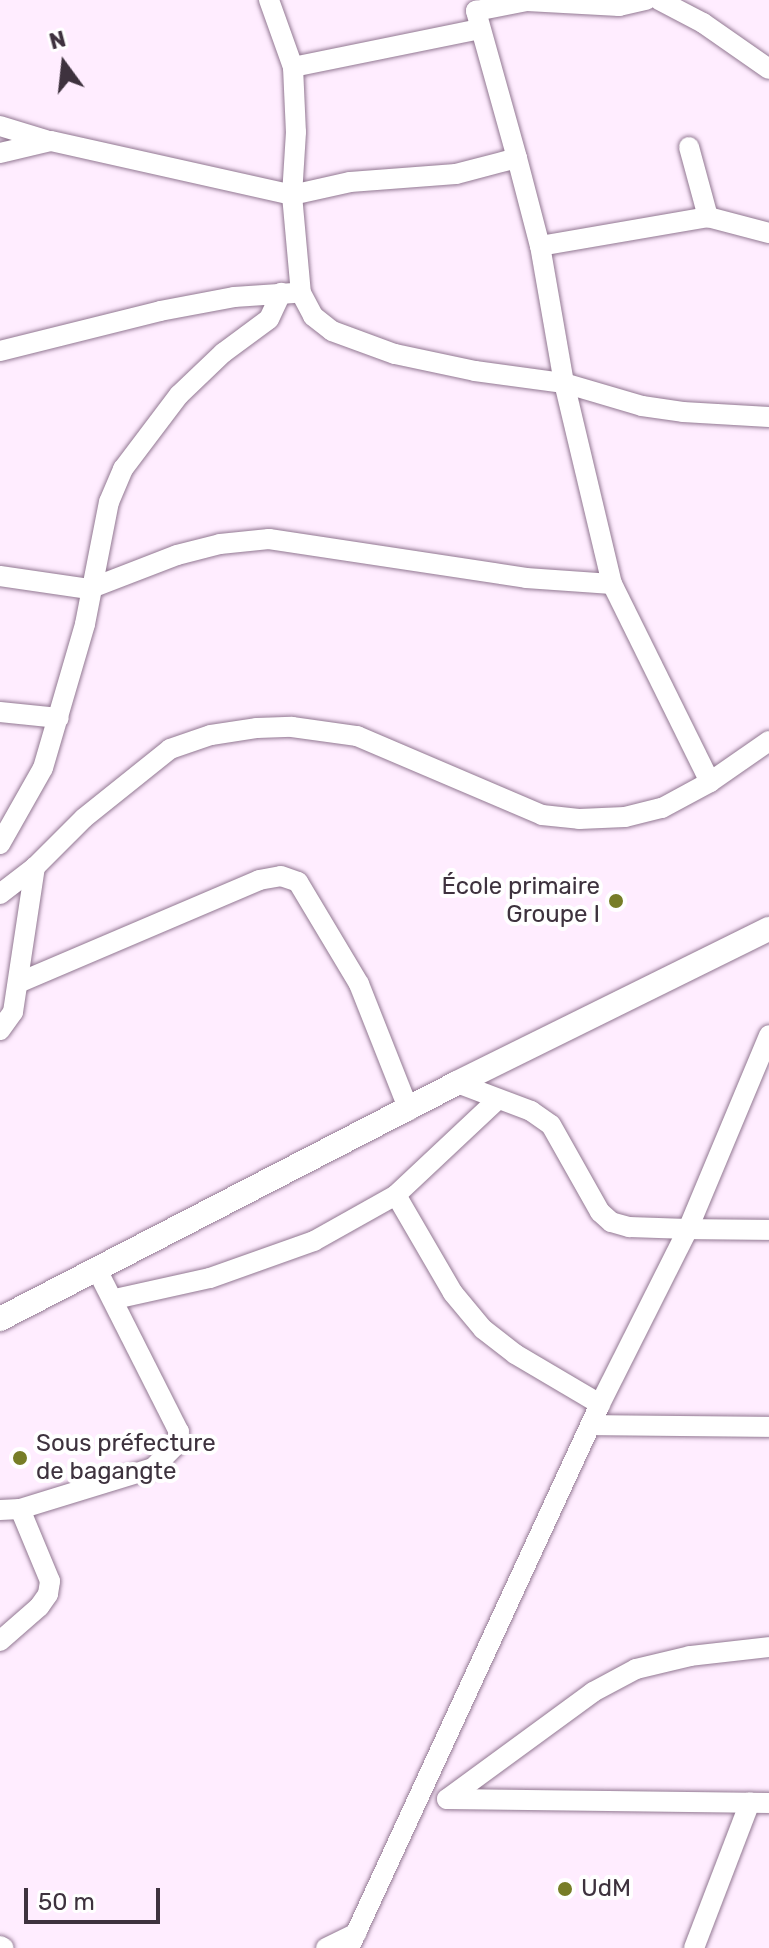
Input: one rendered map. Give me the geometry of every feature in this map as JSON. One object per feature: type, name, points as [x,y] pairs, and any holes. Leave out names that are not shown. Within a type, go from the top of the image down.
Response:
[{"type":"street","points":[[0,844],[43,768],[85,624],[89,589],[109,502],[123,469],[179,395],[223,353],[269,319],[291,293],[296,132],[293,67],[269,0]]},
{"type":"street","points":[[293,67],[527,1],[608,6],[646,0]]},
{"type":"street","points":[[659,0],[703,23],[769,69]]},
{"type":"street","points":[[476,13],[540,246],[564,383],[612,584],[710,782]]},
{"type":"street","points":[[0,126],[51,141],[292,195],[350,182],[456,174],[517,158]]},
{"type":"street","points":[[0,153],[51,141]]},
{"type":"street","points":[[689,147],[708,217]]},
{"type":"street","points":[[540,246],[708,217],[769,233]]},
{"type":"street","points":[[0,351],[160,311],[291,293]]},
{"type":"street","points":[[291,293],[332,331],[395,354],[475,371],[564,383],[642,406],[683,412],[769,417]]},
{"type":"street","points":[[0,576],[89,589],[177,555],[220,544],[269,539],[526,578],[612,584]]},
{"type":"street","points":[[0,712],[59,718]]},
{"type":"street","points":[[0,894],[35,867],[84,818],[170,749],[211,735],[257,728],[292,727],[357,736],[542,815],[567,818],[625,817],[662,808],[710,782],[769,741]]},
{"type":"street","points":[[0,1030],[13,1012],[35,867]]},
{"type":"street","points":[[18,983],[259,880],[281,876],[298,882],[308,895],[359,984],[409,1110]]},
{"type":"street","points":[[0,1319],[457,1083],[769,929]]},
{"type":"street","points":[[326,1948],[353,1941],[600,1404],[688,1229],[769,1035]]},
{"type":"street","points":[[457,1083],[496,1101],[531,1111],[551,1125],[600,1212],[611,1222],[629,1227],[769,1230]]},
{"type":"street","points":[[115,1299],[210,1278],[314,1241],[396,1195],[496,1101]]},
{"type":"street","points":[[396,1195],[453,1293],[483,1329],[515,1354],[600,1404]]},
{"type":"street","points":[[0,1641],[39,1607],[48,1594],[50,1581],[10,1510],[153,1468],[175,1446],[179,1432],[115,1299],[97,1270]]},
{"type":"street","points":[[591,1425],[769,1427]]},
{"type":"street","points":[[447,1799],[593,1692],[636,1669],[690,1656],[769,1647]]},
{"type":"street","points":[[419,1797],[760,1802],[694,1948]]},
{"type":"place","name":"École primaire Groupe I","points":[[616,901]]},
{"type":"place","name":"Sous préfecture de bagangte","points":[[20,1458]]},
{"type":"place","name":"UdM","points":[[565,1889]]}]
